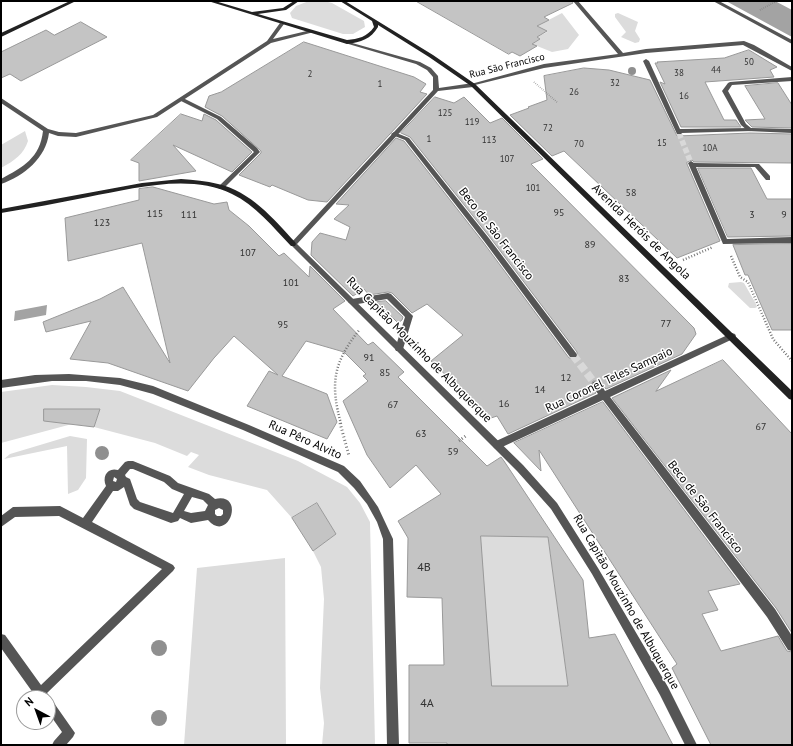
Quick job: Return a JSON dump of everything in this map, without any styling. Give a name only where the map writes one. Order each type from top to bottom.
[{"type":"main road","points":[[1,35],[74,1]]},
{"type":"main road","points":[[210,1],[282,24],[347,42],[362,40],[371,34],[376,27],[374,21]]},
{"type":"main road","points":[[251,14],[284,9],[297,1]]},
{"type":"main road","name":"Avenida Heróis de Angola","points":[[343,1],[431,56],[473,86],[791,394]]},
{"type":"main road","points":[[282,24],[281,15],[284,9]]},
{"type":"main road","name":"Rua Capitão Mouzinho de Albuquerque","points":[[1,211],[152,184],[190,182],[221,187],[233,191],[254,206],[293,244]]},
{"type":"street","points":[[575,1],[621,54]]},
{"type":"street","points":[[715,1],[792,42]]},
{"type":"street","points":[[1,100],[46,130],[58,134],[76,135],[155,116],[183,100],[269,42],[282,24]]},
{"type":"street","points":[[269,42],[311,32]]},
{"type":"street","points":[[293,244],[436,90],[437,81],[434,74],[424,66],[347,42]]},
{"type":"street","name":"Rua São Francisco","points":[[436,90],[473,86],[544,66],[621,54],[744,43],[792,69]]},
{"type":"street","points":[[646,61],[679,132],[750,130],[792,131]]},
{"type":"street","points":[[750,130],[744,125],[725,91],[726,87],[736,83],[792,79]]},
{"type":"street","points":[[183,100],[219,118],[235,134],[255,148],[256,152],[221,187]]},
{"type":"street","points":[[1,182],[21,170],[37,157],[42,151],[46,141],[46,130]]},
{"type":"street","name":"Beco de São Francisco","points":[[394,134],[407,139],[486,239],[573,355]]},
{"type":"street","points":[[768,178],[757,165],[691,164],[725,242],[792,240]]},
{"type":"street","name":"Rua Capitão Mouzinho de Albuquerque","points":[[293,244],[497,445],[549,501],[572,533],[630,631],[664,691],[690,745]]},
{"type":"street","points":[[352,302],[388,296],[409,316],[399,349]]},
{"type":"street","name":"Rua Coronel Teles Sampaio","points":[[497,445],[732,336]]},
{"type":"street","name":"Rua Pêro Alvito","points":[[1,384],[29,378],[60,377],[91,379],[137,385],[254,430],[342,469],[356,482],[373,504],[381,519],[388,539],[393,745]]},
{"type":"street","name":"Beco de São Francisco","points":[[596,385],[767,607],[792,646]]},
{"type":"street","points":[[85,524],[111,486],[118,485],[122,470],[128,465],[133,465],[167,479],[175,486],[206,498],[215,505]]},
{"type":"street","points":[[121,477],[126,482],[133,502],[137,506],[171,518],[175,518],[190,492]]},
{"type":"street","points":[[224,504],[227,508],[227,514],[223,519],[217,522],[212,520],[209,515],[210,509],[215,505],[224,504]]},
{"type":"street","points":[[1,522],[13,512],[60,512],[170,568],[47,690]]},
{"type":"street","points":[[178,513],[191,518],[209,515]]},
{"type":"street","points":[[1,639],[38,690]]},
{"type":"street","points":[[56,715],[69,733],[58,745]]},
{"type":"path","points":[[757,12],[776,1]]},
{"type":"path","points":[[530,79],[558,103]]},
{"type":"path","points":[[684,260],[725,242],[740,277],[748,282],[773,339],[792,361]]},
{"type":"path","points":[[356,482],[334,387],[336,374],[348,343],[361,327]]},
{"type":"shaded area","points":[[309,1],[324,1],[332,3],[364,21],[365,27],[353,34],[343,34],[292,18],[290,13],[296,6]]},
{"type":"shaded area","points":[[726,1],[775,1],[792,10],[792,37]]},
{"type":"shaded area","points":[[562,13],[579,35],[568,49],[552,52],[532,44],[540,39],[537,37],[547,32],[537,26]]},
{"type":"shaded area","points":[[618,13],[638,22],[635,31],[640,39],[639,42],[635,43],[621,37],[626,32],[615,17],[615,14]]},
{"type":"shaded area","points":[[25,131],[28,141],[24,150],[14,160],[1,168],[1,145]]},
{"type":"shaded area","points":[[729,283],[744,283],[757,307],[750,308],[728,287]]},
{"type":"shaded area","points":[[47,305],[46,315],[14,321],[15,311]]},
{"type":"shaded area","points":[[52,385],[120,391],[298,461],[347,487],[360,503],[370,522],[375,745],[322,745],[324,723],[320,688],[324,599],[321,567],[313,551],[336,534],[317,503],[292,518],[267,490],[209,475],[188,467],[199,455],[191,452],[187,456],[155,443],[94,427],[100,409],[72,424],[1,443],[1,392]]},
{"type":"shaded area","points":[[70,436],[87,439],[86,478],[78,490],[68,494],[67,446],[4,459],[10,454]]},
{"type":"shaded area","points":[[481,536],[548,537],[568,686],[492,686]]},
{"type":"shaded area","points":[[285,558],[286,745],[184,745],[197,568]]},
{"type":"building","points":[[416,1],[572,1],[573,3],[544,17],[549,20],[537,26],[547,31],[537,37],[540,39],[532,44],[537,46],[520,56],[512,52],[509,54]]},
{"type":"building","points":[[81,22],[107,37],[21,81],[10,74],[1,78],[1,52],[46,30],[54,35]]},
{"type":"building","points":[[304,42],[414,77],[426,84],[420,92],[427,94],[327,202],[308,200],[272,185],[270,187],[239,175],[261,153],[261,151],[222,116],[205,107],[209,96],[221,92]]},
{"type":"building","points":[[749,50],[777,67],[770,70],[774,77],[705,82],[724,120],[736,120],[741,127],[681,127],[660,82],[665,84],[655,63],[724,58]]},
{"type":"building","points":[[584,68],[609,70],[650,80],[677,136],[750,133],[792,134],[792,163],[694,162],[692,160],[687,162],[720,241],[677,258],[564,151],[552,156],[510,115],[547,100],[544,76]]},
{"type":"building","points":[[778,83],[792,105],[792,128],[752,127],[745,120],[765,119],[745,86]]},
{"type":"building","points":[[435,97],[454,103],[464,97],[490,123],[502,118],[543,159],[531,164],[694,328],[696,334],[682,354],[606,389],[600,381],[593,381],[591,386],[596,393],[508,434],[497,416],[491,418],[431,361],[463,335],[427,304],[412,313],[392,293],[388,292],[369,295],[364,289],[353,296],[311,255],[312,242],[320,233],[346,240],[350,227],[334,219],[349,205],[336,204],[396,138],[404,141],[483,242],[569,358],[577,358],[577,352],[489,236],[410,137],[401,133]]},
{"type":"building","points":[[181,114],[202,121],[204,114],[216,120],[252,152],[232,172],[173,145],[196,171],[139,181],[139,163],[131,160]]},
{"type":"building","points":[[698,168],[751,168],[767,199],[792,199],[792,236],[728,237]]},
{"type":"building","points":[[153,187],[214,204],[227,202],[229,210],[249,226],[279,256],[284,253],[309,277],[310,266],[345,301],[333,309],[368,345],[373,342],[404,372],[398,377],[487,466],[501,457],[583,580],[589,638],[615,634],[673,745],[447,745],[447,743],[409,743],[409,665],[444,665],[442,598],[407,597],[408,538],[398,521],[441,494],[416,465],[390,488],[367,455],[343,401],[368,381],[363,376],[366,374],[344,352],[306,341],[282,376],[327,394],[337,422],[327,439],[247,406],[269,371],[278,375],[234,336],[214,358],[188,391],[108,363],[70,359],[91,321],[46,332],[43,322],[100,299],[123,287],[170,363],[142,243],[68,261],[65,218],[139,200],[139,189]],"holes":[[[481,536],[548,537],[568,686],[492,686]]]},
{"type":"building","points":[[792,244],[792,330],[772,330],[748,275],[745,275],[733,245]]},
{"type":"building","points":[[386,301],[403,317],[398,323],[377,302]]},
{"type":"building","points":[[723,360],[792,434],[792,633],[776,608],[612,398],[671,370],[656,391]]},
{"type":"building","points":[[603,402],[740,584],[708,591],[718,610],[702,614],[721,651],[778,636],[787,651],[792,652],[792,745],[711,745],[672,668],[677,664],[539,450],[541,471],[514,443]]},
{"type":"building","points":[[44,409],[100,409],[94,427],[44,421]]},
{"type":"building","points":[[317,503],[336,534],[313,551],[292,518]]},
{"type":"tunnel","points":[[679,133],[691,163]]},
{"type":"tunnel","points":[[573,355],[596,385]]}]
